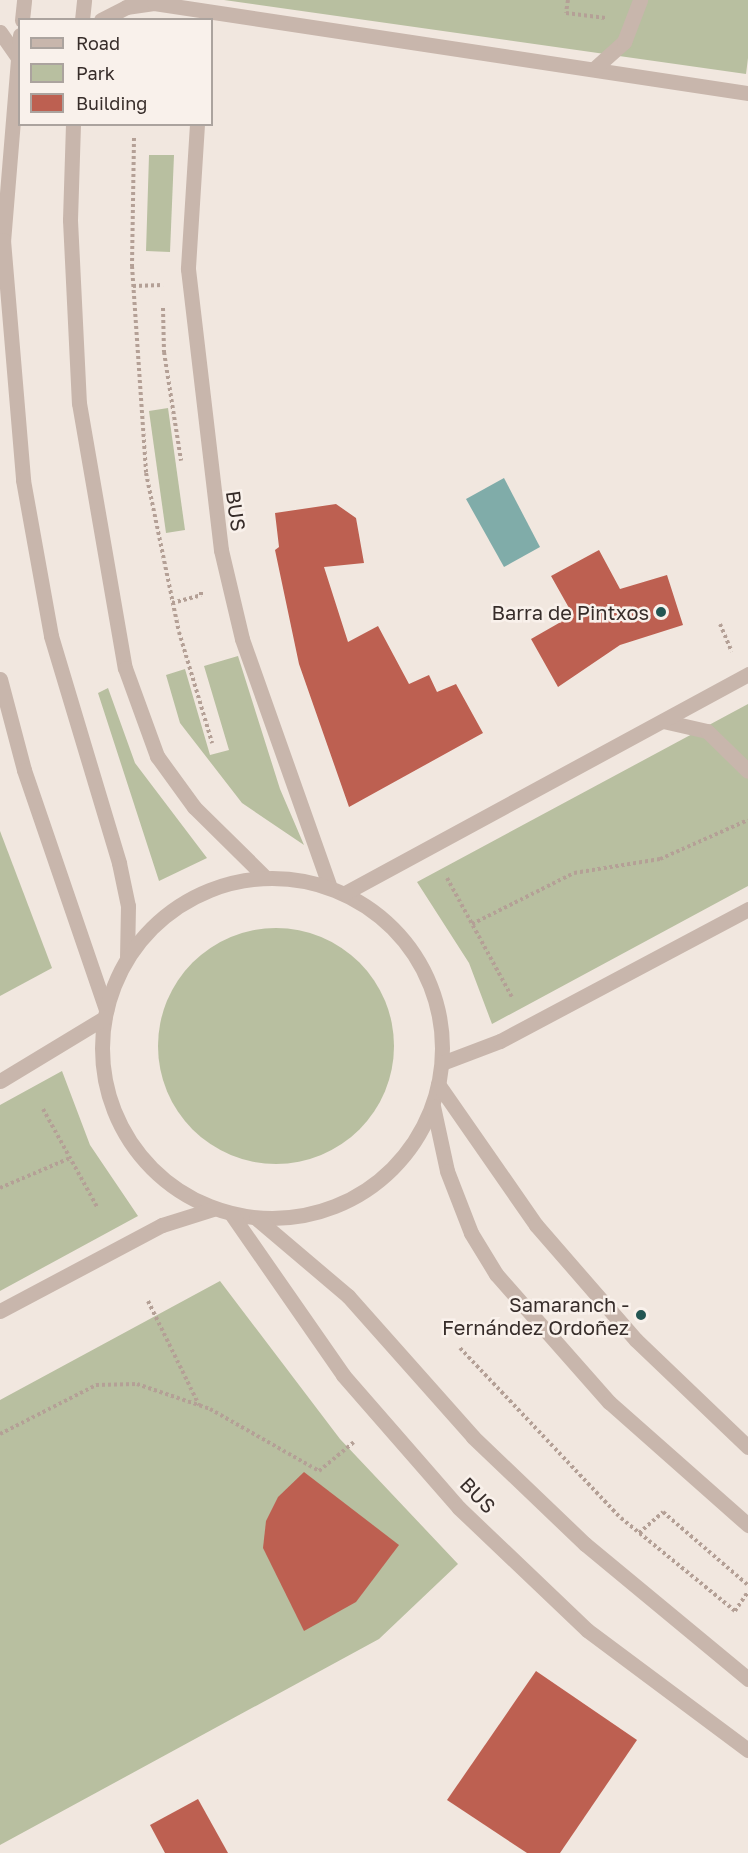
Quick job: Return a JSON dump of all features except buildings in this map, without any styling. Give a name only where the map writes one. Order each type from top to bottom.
[{"type":"street","points":[[22,18],[24,0]]},
{"type":"street","points":[[82,18],[84,0]]},
{"type":"street","points":[[596,67],[624,42],[640,0]]},
{"type":"street","points":[[105,18],[126,7],[154,3],[596,67],[748,93]]},
{"type":"street","points":[[0,32],[17,56]]},
{"type":"street","points":[[0,1081],[105,1014],[127,957],[128,906],[119,863],[51,636],[23,480],[3,240],[18,49]]},
{"type":"street","points":[[73,126],[70,220],[79,403],[125,668],[158,756],[194,807],[265,877]]},
{"type":"street","name":"BUS","points":[[196,126],[188,269],[221,550],[242,639],[330,887]]},
{"type":"street","points":[[345,893],[748,674]]},
{"type":"street","points":[[0,679],[24,770],[105,1014],[104,1085],[137,1153],[171,1186],[213,1209],[232,1215],[256,1218],[301,1216],[344,1203],[382,1179],[412,1146],[433,1107],[442,1063],[443,1027],[422,962],[384,920],[345,893],[330,887],[265,877],[228,883],[186,900],[127,957]]},
{"type":"street","points":[[663,720],[707,731],[748,771]]},
{"type":"street","points":[[442,1063],[500,1041],[748,909]]},
{"type":"street","points":[[438,1084],[536,1225],[636,1340],[748,1447]]},
{"type":"street","points":[[433,1107],[447,1171],[471,1233],[496,1274],[609,1402],[748,1525]]},
{"type":"street","points":[[0,1311],[162,1225],[213,1209]]},
{"type":"street","name":"BUS","points":[[232,1215],[344,1375],[459,1508],[587,1630],[748,1750]]},
{"type":"street","points":[[256,1218],[348,1296],[473,1437],[585,1544],[748,1678]]},
{"type":"path","points":[[134,138],[133,286],[146,473],[172,603],[212,743]]},
{"type":"path","points":[[133,286],[163,284],[164,352],[183,474]]},
{"type":"path","points":[[172,603],[201,595],[200,584]]},
{"type":"path","points":[[472,924],[574,873],[660,859],[748,820]]},
{"type":"path","points":[[447,878],[512,997]]},
{"type":"path","points":[[43,1109],[97,1207]]},
{"type":"path","points":[[0,1188],[70,1158]]},
{"type":"path","points":[[148,1300],[199,1406]]},
{"type":"path","points":[[460,1348],[525,1423],[639,1533],[735,1611],[748,1592]]},
{"type":"path","points":[[0,1434],[96,1385],[137,1384],[199,1406],[319,1471],[354,1442]]},
{"type":"path","points":[[639,1533],[663,1512],[748,1585]]},
{"type":"green space","points":[[224,0],[748,0],[746,74]]},
{"type":"green space","points":[[149,155],[174,155],[170,252],[146,251]]},
{"type":"green space","points":[[168,408],[185,530],[166,533],[149,411]]},
{"type":"green space","points":[[238,656],[280,789],[304,845],[242,803],[180,723],[166,675],[185,669],[210,755],[229,750],[204,666]]},
{"type":"green space","points":[[108,688],[135,763],[207,858],[159,881],[98,693]]},
{"type":"green space","points":[[748,704],[748,886],[492,1024],[469,963],[417,882]]},
{"type":"green space","points":[[0,831],[52,968],[0,996]]},
{"type":"green space","points":[[276,928],[321,937],[351,955],[367,971],[380,991],[389,1012],[394,1046],[385,1091],[367,1121],[351,1137],[331,1150],[310,1159],[276,1164],[231,1155],[201,1137],[185,1121],[172,1101],[163,1080],[158,1046],[167,1001],[185,971],[201,955],[221,942],[242,933]]},
{"type":"green space","points":[[62,1071],[90,1145],[138,1216],[0,1291],[0,1105]]},
{"type":"green space","points":[[220,1281],[340,1439],[458,1564],[379,1639],[0,1845],[0,1400]]},
{"type":"water","points":[[504,478],[540,547],[504,567],[466,499]]},
{"type":"place","name":"Barra de Pintxos","points":[[661,612]]},
{"type":"place","name":"Samaranch - Fernández Ordoñez","points":[[641,1315]]}]
